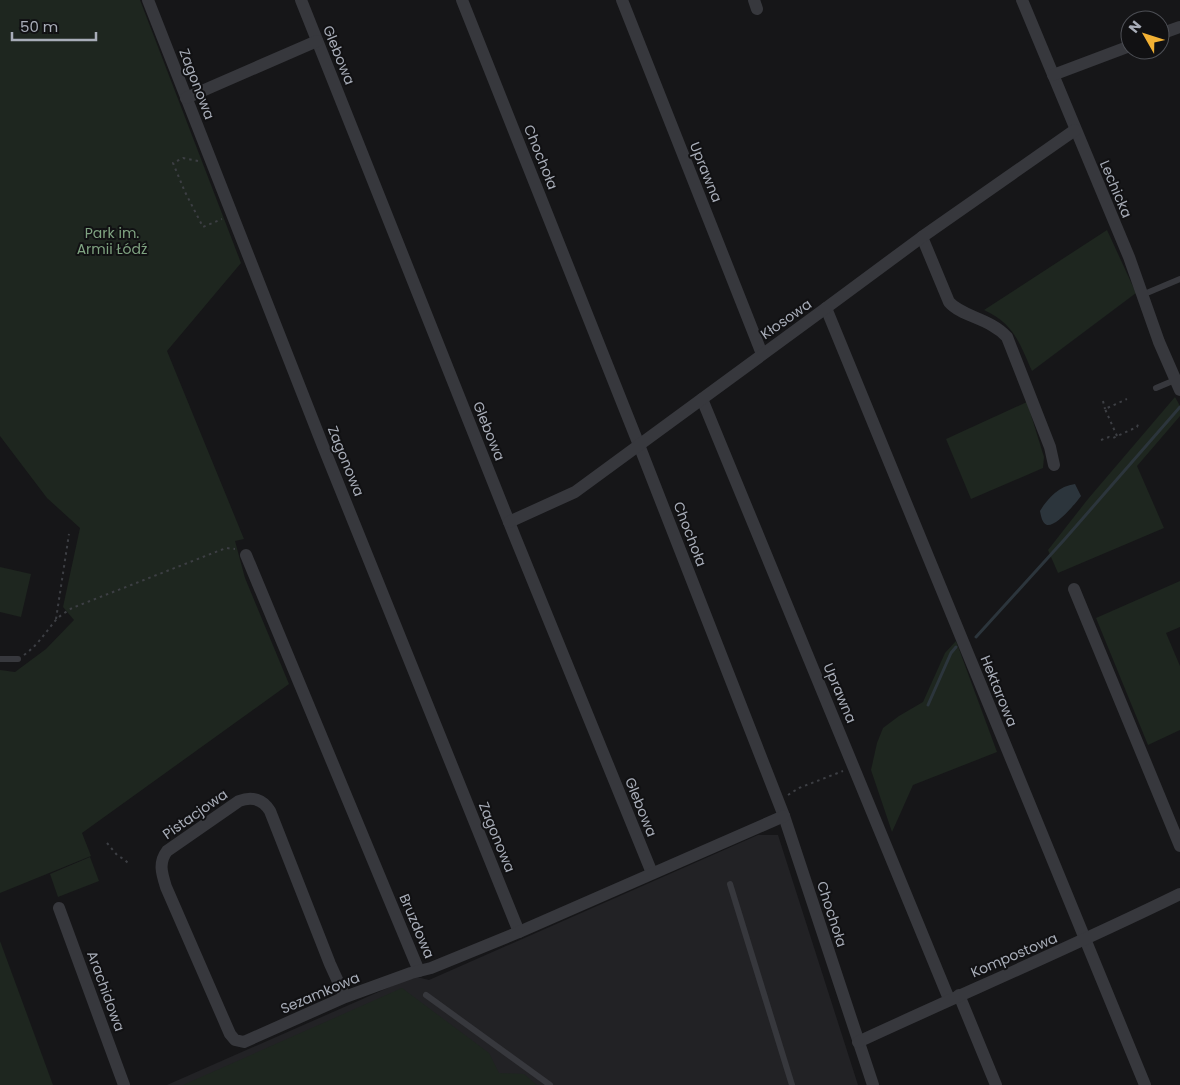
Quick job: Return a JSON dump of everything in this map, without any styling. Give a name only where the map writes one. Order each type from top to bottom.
[{"type":"street","name":"Zagonowa","points":[[148,0],[519,932]]},
{"type":"street","name":"Glebowa","points":[[301,0],[509,522],[652,873]]},
{"type":"street","name":"Chochoła","points":[[462,0],[784,816],[873,1085]]},
{"type":"street","name":"Uprawna","points":[[622,0],[762,354]]},
{"type":"street","name":"Lechicka","points":[[1022,0],[1129,257],[1159,342],[1178,385]]},
{"type":"street","points":[[186,98],[317,41]]},
{"type":"street","points":[[1053,75],[1120,50]]},
{"type":"street","name":"Kłosowa","points":[[509,522],[574,492],[922,236],[1075,130]]},
{"type":"street","points":[[922,236],[949,302],[956,308],[994,325],[1007,337],[1050,447],[1054,465]]},
{"type":"street","name":"Hektarowa","points":[[826,308],[1145,1085]]},
{"type":"street","name":"Uprawna","points":[[702,399],[854,765],[954,997],[996,1085]]},
{"type":"street","name":"Bruzdowa","points":[[246,555],[419,971],[519,932],[784,816]]},
{"type":"street","points":[[1074,588],[1180,846]]},
{"type":"street","name":"Pistacjowa","points":[[235,1040],[230,1034],[166,886],[161,866],[164,856],[172,847],[239,801],[255,799],[264,804],[270,811],[330,964],[345,997]]},
{"type":"street","name":"Kompostowa","points":[[858,1042],[954,997],[1085,940],[1180,894]]},
{"type":"street","name":"Arachidowa","points":[[59,908],[124,1085]]},
{"type":"street","name":"Sezamkowa","points":[[235,1040],[244,1042],[345,997],[419,971]]},
{"type":"lane","points":[[1142,295],[1180,279]]},
{"type":"lane","points":[[1156,388],[1178,385]]},
{"type":"lane","points":[[0,659],[18,659]]},
{"type":"lane","points":[[730,884],[792,1085]]},
{"type":"lane","points":[[426,995],[550,1085]]},
{"type":"path","points":[[210,159],[197,161],[183,158],[173,163],[185,192],[204,227],[232,214]]},
{"type":"path","points":[[1106,409],[1128,399]]},
{"type":"path","points":[[1103,401],[1117,436]]},
{"type":"path","points":[[1102,440],[1137,427],[1139,422]]},
{"type":"path","points":[[56,619],[68,534]]},
{"type":"path","points":[[18,659],[31,650],[56,619],[72,608],[226,548],[234,548],[246,555]]},
{"type":"path","points":[[778,801],[799,788],[825,779],[854,765]]},
{"type":"path","points":[[107,843],[117,855],[128,863]]},
{"type":"shaded area","points":[[1075,484],[1081,496],[1060,519],[1051,525],[1045,524],[1040,511],[1043,506],[1059,490]]},
{"type":"shaded area","points":[[758,835],[778,835],[858,1085],[167,1085],[408,979],[417,977],[429,980]]},
{"type":"green space","name":"Park im. Armii Łódź","points":[[0,0],[140,0],[241,263],[167,351],[244,539],[235,541],[245,578],[289,684],[82,833],[91,856],[0,893],[0,670],[15,672],[46,649],[74,620],[63,607],[80,528],[47,498],[0,436]]},
{"type":"green space","points":[[1107,230],[1136,293],[1032,371],[1019,343],[1009,328],[994,315],[984,310]]},
{"type":"green space","points":[[1175,397],[1180,406],[1180,416],[1137,466],[1164,528],[1058,573],[1048,550],[1088,499]]},
{"type":"green space","points":[[1027,402],[1044,457],[1043,468],[971,499],[946,439]]},
{"type":"green space","points":[[0,567],[31,574],[21,617],[0,612]]},
{"type":"green space","points":[[1180,581],[1180,627],[1166,633],[1180,666],[1180,730],[1148,745],[1096,618]]},
{"type":"green space","points":[[956,641],[997,752],[913,785],[892,832],[871,770],[877,743],[883,728],[923,702],[945,653]]},
{"type":"green space","points":[[90,857],[99,881],[58,897],[50,874]]},
{"type":"green space","points":[[0,941],[53,1085],[0,1085]]},
{"type":"green space","points":[[402,988],[489,1053],[499,1073],[524,1074],[537,1085],[183,1085]]},
{"type":"waterway","points":[[976,637],[1180,407]]},
{"type":"waterway","points":[[928,705],[951,653],[956,647]]}]
